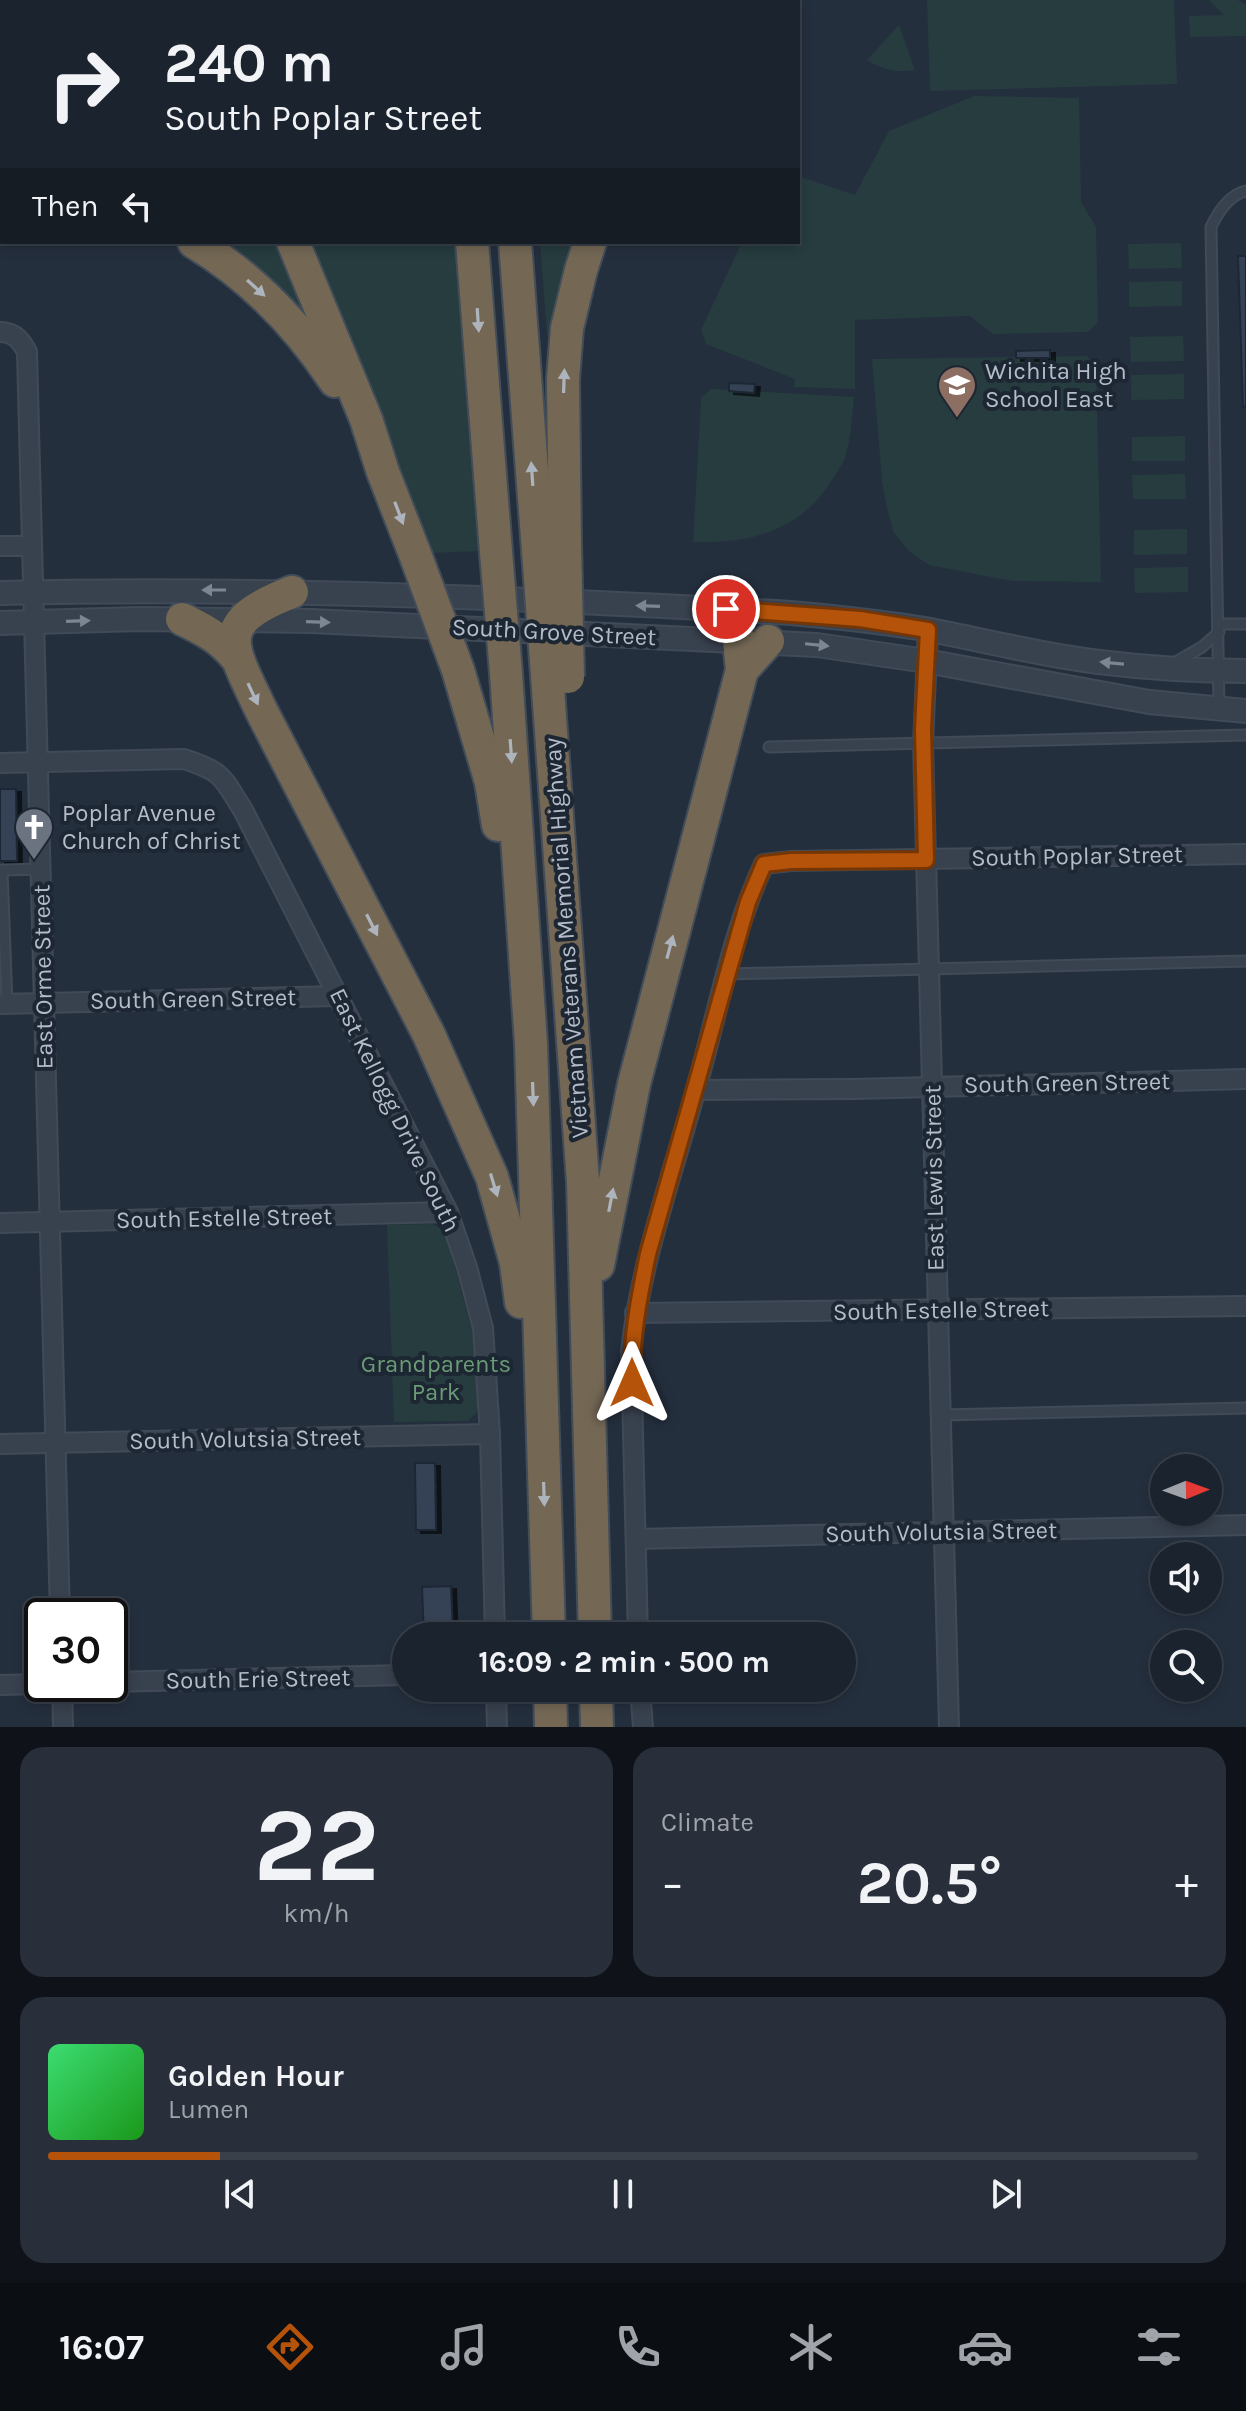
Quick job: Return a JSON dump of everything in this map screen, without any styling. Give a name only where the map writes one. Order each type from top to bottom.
[{"type":"highway","points":[[197,244],[245,279],[282,312],[311,345],[337,384],[383,472]]},
{"type":"highway","points":[[294,244],[366,419],[458,670],[491,782],[531,1044]]},
{"type":"highway","name":"Vietnam Veterans Memorial Highway","points":[[472,244],[531,1044],[549,1622]]},
{"type":"highway","points":[[515,244],[552,547]]},
{"type":"highway","points":[[552,547],[567,328],[589,244]]},
{"type":"highway","name":"Vietnam Veterans Memorial Highway","points":[[552,547],[561,850],[583,1182],[595,1622]]},
{"type":"highway","points":[[235,656],[235,636],[240,620],[262,604],[292,592]]},
{"type":"highway","points":[[588,1388],[598,1260],[634,1084],[750,650],[726,609]]},
{"type":"highway","points":[[182,619],[208,631],[235,656],[429,1035],[492,1177],[516,1263],[543,1448]]},
{"type":"highway","points":[[550,1702],[551,1727]]},
{"type":"street","name":"East Orme Street","points":[[0,332],[21,339],[27,352],[60,1598]]},
{"type":"street","points":[[0,546],[32,546]]},
{"type":"street","name":"South Grove Street","points":[[0,593],[221,590],[726,609],[860,619],[1098,662],[1246,671]]},
{"type":"street","name":"South Grove Street","points":[[0,623],[182,619],[312,621],[750,650],[831,646],[1097,694],[1246,711]]},
{"type":"street","name":"East Lewis Street","points":[[928,630],[923,744],[949,1727]]},
{"type":"street","name":"East Kellogg Drive South","points":[[38,762],[184,759],[211,768],[221,776],[243,810],[448,1212],[467,1267],[483,1328],[490,1434],[495,1622]]},
{"type":"street","points":[[0,763],[38,762]]},
{"type":"street","name":"South Poplar Street","points":[[728,974],[748,902],[764,864],[791,861],[1246,854]]},
{"type":"street","points":[[638,1622],[631,1351],[635,1313],[667,1185],[728,974]]},
{"type":"street","name":"South Green Street","points":[[3,1004],[338,996]]},
{"type":"street","name":"South Green Street","points":[[696,1090],[1246,1079]]},
{"type":"street","name":"South Estelle Street","points":[[0,1223],[448,1212]]},
{"type":"street","name":"South Estelle Street","points":[[635,1313],[1246,1306]]},
{"type":"street","name":"South Volutsia Street","points":[[0,1444],[490,1434]]},
{"type":"street","name":"South Volutsia Street","points":[[636,1539],[1246,1525]]},
{"type":"street","name":"South Erie Street","points":[[128,1682],[392,1675]]},
{"type":"street","points":[[0,1685],[24,1684]]},
{"type":"street","points":[[62,1702],[63,1727]]},
{"type":"street","points":[[496,1702],[497,1727]]},
{"type":"street","points":[[641,1702],[643,1727]]},
{"type":"lane","points":[[1219,709],[1211,227],[1218,210],[1240,192],[1246,191]]},
{"type":"lane","points":[[1163,668],[1185,659],[1218,628],[1246,624]]},
{"type":"lane","points":[[769,747],[1246,735]]},
{"type":"lane","points":[[3,1004],[1,870],[41,869]]},
{"type":"lane","points":[[728,974],[1246,961]]},
{"type":"lane","points":[[941,1415],[1246,1408]]},
{"type":"green space","points":[[927,0],[1174,0],[1177,84],[930,91]]},
{"type":"green space","points":[[1209,0],[1238,0],[1246,5],[1246,36],[1190,37],[1189,16],[1224,15]]},
{"type":"green space","points":[[899,25],[915,70],[890,70],[867,60]]},
{"type":"green space","points":[[974,96],[1079,98],[1081,202],[1096,227],[1098,322],[1088,332],[993,334],[970,316],[855,320],[855,389],[794,387],[795,379],[706,344],[701,330],[741,244],[800,244],[800,177],[855,195],[889,131]]},
{"type":"green space","points":[[1181,243],[1182,268],[1129,269],[1128,244]]},
{"type":"green space","points":[[218,244],[284,244],[310,326]]},
{"type":"green space","points":[[311,244],[456,244],[478,551],[431,553]]},
{"type":"green space","points":[[540,244],[576,244],[553,337],[547,335]]},
{"type":"green space","points":[[1182,281],[1182,306],[1129,307],[1129,282]]},
{"type":"green space","points":[[1183,336],[1184,361],[1131,362],[1130,337]]},
{"type":"green space","points":[[1087,356],[1096,366],[1101,582],[1012,581],[929,565],[909,551],[894,533],[887,509],[872,359]]},
{"type":"green space","points":[[1184,374],[1184,399],[1131,400],[1131,375]]},
{"type":"green space","points":[[711,389],[854,397],[849,443],[841,466],[812,505],[783,526],[749,538],[693,542],[701,398]]},
{"type":"green space","points":[[1185,436],[1185,461],[1132,461],[1132,437]]},
{"type":"green space","points":[[1185,474],[1186,499],[1133,499],[1132,475]]},
{"type":"green space","points":[[1187,529],[1187,554],[1134,555],[1134,530]]},
{"type":"green space","points":[[1188,567],[1188,592],[1135,593],[1134,568]]},
{"type":"green space","name":"Grandparents Park","points":[[433,1224],[445,1232],[449,1244],[472,1331],[481,1402],[468,1421],[394,1422],[387,1225]]},
{"type":"building","points":[[1238,256],[1246,256],[1246,407],[1243,407]]},
{"type":"building","points":[[1050,350],[1050,358],[1016,358],[1016,351]]},
{"type":"building","points":[[729,383],[755,384],[754,393],[729,391]]},
{"type":"building","points":[[0,789],[16,789],[17,861],[0,861]]},
{"type":"building","points":[[415,1463],[435,1463],[436,1530],[416,1530]]},
{"type":"building","points":[[451,1586],[452,1622],[423,1622],[422,1587]]},
{"type":"place","name":"Wichita High School East","points":[[957,419]]},
{"type":"place","name":"Poplar Avenue Church of Christ","points":[[34,861]]},
{"type":"route","points":[[632,1383],[635,1313],[648,1254],[748,902],[764,864],[926,860],[923,729],[928,630],[860,619],[726,609]]}]
